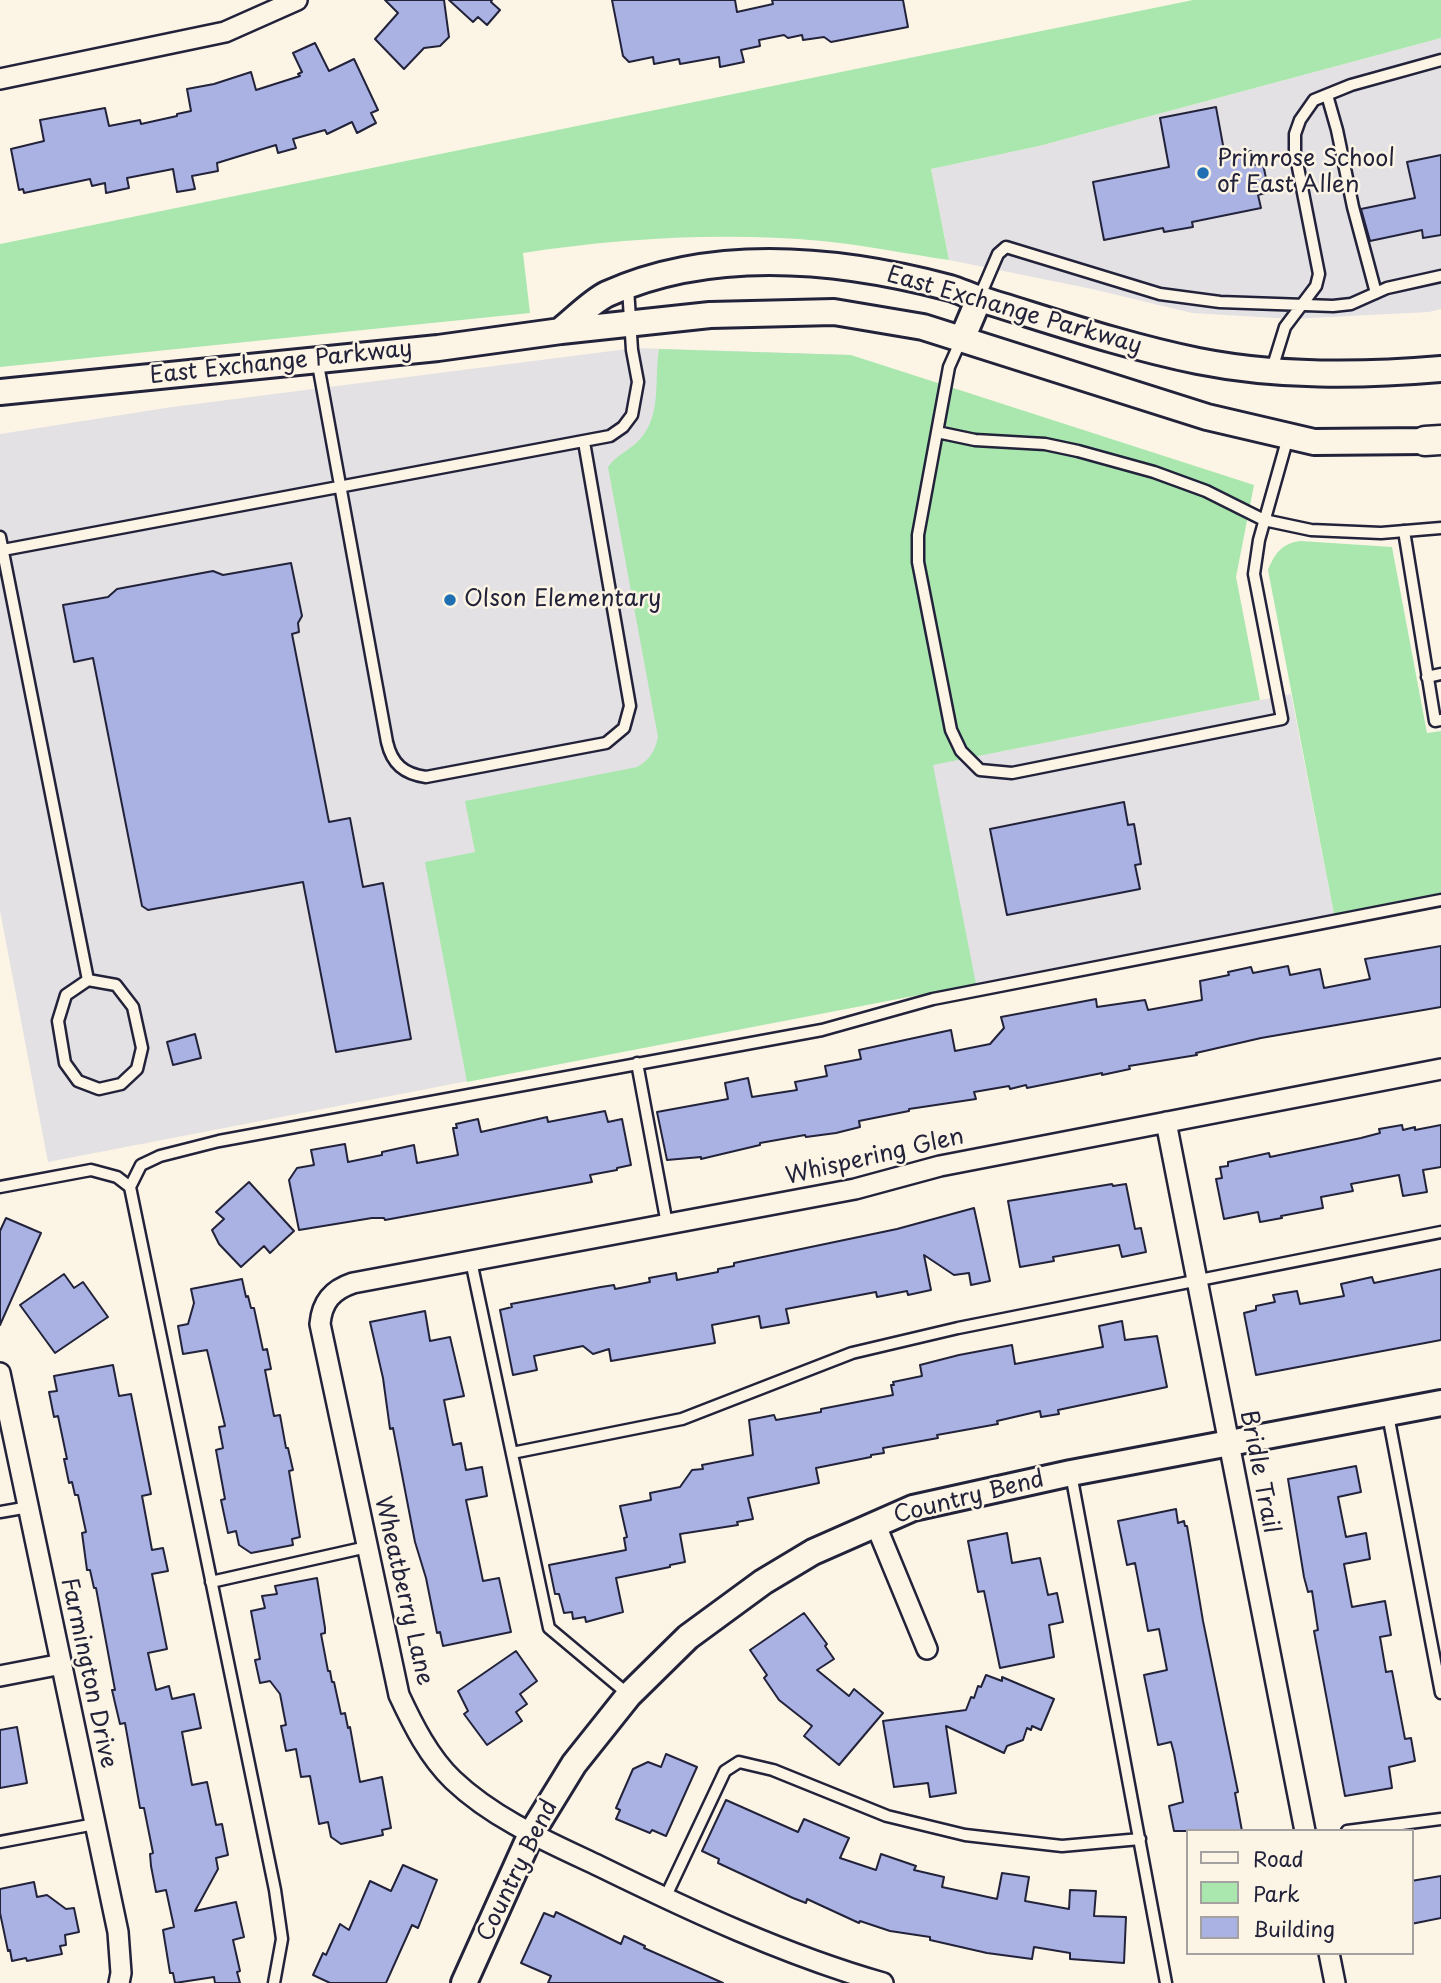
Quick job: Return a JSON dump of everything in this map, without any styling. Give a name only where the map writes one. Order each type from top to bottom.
[{"type":"street","points":[[0,79],[225,32],[297,0]]},
{"type":"street","name":"East Exchange Parkway","points":[[561,331],[605,295],[650,279],[699,267],[751,262],[802,263],[903,277],[952,289],[1104,337],[1188,358],[1272,370],[1349,374],[1441,369]]},
{"type":"street","points":[[962,339],[979,299]]},
{"type":"street","name":"East Exchange Parkway","points":[[0,392],[438,348],[710,315],[834,312],[923,327],[1207,417],[1314,442],[1436,440]]},
{"type":"street","name":"Whispering Glen","points":[[325,1302],[333,1293],[353,1283],[855,1189],[940,1166],[1441,1069]]},
{"type":"street","name":"Bridle Trail","points":[[1166,1122],[1305,1829]]},
{"type":"street","name":"Wheatberry Lane","points":[[325,1302],[320,1324],[400,1695],[416,1732],[451,1779],[482,1805],[531,1833],[665,1898],[831,1968],[883,1983]]},
{"type":"street","name":"Farmington Drive","points":[[0,1373],[118,1932],[121,1973],[119,1983]]},
{"type":"street","name":"Country Bend","points":[[464,1983],[531,1833],[574,1764],[629,1695],[688,1637],[762,1582],[813,1552],[913,1508],[1071,1473],[1441,1403]]},
{"type":"street","points":[[875,1523],[927,1649]]},
{"type":"street","points":[[0,1676],[62,1664]]},
{"type":"street","points":[[1329,1955],[1335,1983]]},
{"type":"lane","points":[[1272,370],[1285,327],[1298,306],[1316,286],[1319,274],[1297,169],[1295,134],[1300,120],[1314,100],[1351,85],[1441,60]]},
{"type":"lane","points":[[1327,95],[1338,130],[1353,207],[1376,293]]},
{"type":"lane","points":[[979,299],[999,254],[1006,247],[1160,294],[1220,302],[1298,306],[1351,304],[1410,282],[1441,276]]},
{"type":"lane","points":[[3,550],[610,436],[632,415],[638,382],[632,350],[628,287]]},
{"type":"lane","points":[[962,339],[949,368],[918,535],[918,562],[951,730],[961,751],[980,770],[1012,773],[1282,719],[1254,574],[1265,520],[1288,436]]},
{"type":"lane","points":[[317,359],[390,753],[395,763],[414,775],[426,777],[606,743],[624,729],[630,706],[584,442]]},
{"type":"lane","points":[[937,432],[975,440],[1045,444],[1141,468],[1206,491],[1265,520],[1311,530],[1381,533],[1441,528]]},
{"type":"lane","points":[[1404,531],[1434,721],[1441,720]]},
{"type":"lane","points":[[0,537],[88,980]]},
{"type":"lane","points":[[1427,677],[1441,674]]},
{"type":"lane","points":[[274,1983],[282,1939],[275,1890],[130,1187],[141,1165],[160,1156],[219,1141],[822,1030],[933,999],[1441,900]]},
{"type":"lane","points":[[88,980],[116,985],[133,1007],[142,1048],[137,1069],[121,1084],[99,1089],[78,1080],[65,1063],[58,1021],[66,995],[88,980]]},
{"type":"lane","points":[[637,1063],[667,1224]]},
{"type":"lane","points":[[0,1187],[91,1170],[117,1177],[130,1187]]},
{"type":"lane","points":[[512,1453],[682,1419],[852,1353],[958,1328],[1441,1233]]},
{"type":"lane","points":[[471,1261],[549,1629],[629,1695]]},
{"type":"lane","points":[[1388,1413],[1441,1693]]},
{"type":"lane","points":[[1071,1473],[1166,1983]]},
{"type":"lane","points":[[0,1512],[29,1507]]},
{"type":"lane","points":[[211,1582],[367,1548]]},
{"type":"lane","points":[[665,1898],[725,1771],[739,1762],[773,1770],[887,1816],[965,1835],[1062,1846],[1140,1839]]},
{"type":"lane","points":[[1363,1829],[1441,1819]]},
{"type":"lane","points":[[0,1842],[95,1824]]},
{"type":"shaded area","points":[[1441,38],[1441,309],[1429,312],[1292,319],[1192,313],[1092,289],[949,260],[931,169],[1039,146]]},
{"type":"shaded area","name":"Olson Elementary","points":[[635,348],[851,355],[932,765],[1291,694],[1334,914],[48,1162],[0,911],[0,434],[172,407]]},
{"type":"green space","points":[[1193,0],[1441,0],[1441,38],[1039,146],[931,169],[949,260],[854,245],[785,238],[672,238],[597,244],[523,253],[530,313],[0,367],[0,244]]},
{"type":"green space","points":[[659,349],[851,355],[1254,485],[1236,577],[1260,700],[933,765],[976,984],[467,1082],[425,862],[475,852],[465,801],[637,767],[649,758],[657,742],[608,467],[637,442],[648,428],[655,407]]},
{"type":"green space","points":[[1301,541],[1392,547],[1427,733],[1441,731],[1441,893],[1334,914],[1268,570],[1280,550]]},
{"type":"building","points":[[385,0],[444,0],[449,37],[440,46],[424,48],[404,69],[375,39],[398,13]]},
{"type":"building","points":[[449,0],[492,0],[500,10],[487,25],[478,17],[473,22]]},
{"type":"building","points":[[612,0],[735,0],[737,12],[773,4],[772,0],[903,0],[908,27],[831,42],[824,37],[803,40],[802,35],[759,40],[760,46],[741,50],[744,62],[720,67],[719,57],[680,64],[679,59],[654,64],[653,57],[629,62],[623,56]]},
{"type":"building","points":[[315,43],[329,71],[354,59],[378,110],[371,113],[376,123],[357,133],[352,122],[327,134],[325,130],[293,139],[296,148],[278,153],[276,145],[217,163],[218,171],[192,176],[195,189],[177,192],[173,169],[127,178],[129,188],[106,193],[105,183],[92,186],[90,179],[24,193],[23,189],[19,190],[11,149],[44,141],[40,120],[105,108],[109,126],[140,120],[141,124],[177,116],[191,111],[187,89],[251,72],[256,90],[300,76],[298,74],[302,72],[293,53]]},
{"type":"building","name":"Primrose School of East Allen","points":[[1216,107],[1225,156],[1251,151],[1254,165],[1263,164],[1269,192],[1258,195],[1261,208],[1192,222],[1193,227],[1164,232],[1163,228],[1104,240],[1093,182],[1169,167],[1160,118]]},
{"type":"building","points":[[1441,155],[1441,235],[1423,238],[1422,230],[1370,241],[1361,209],[1415,198],[1407,162]]},
{"type":"building","points":[[291,563],[302,616],[298,623],[299,632],[292,634],[329,822],[350,818],[363,887],[383,883],[411,1039],[336,1052],[303,882],[148,910],[142,906],[93,658],[74,662],[63,605],[108,597],[117,589],[213,571],[223,575]]},
{"type":"building","points":[[1124,802],[1128,825],[1134,824],[1141,864],[1135,865],[1140,889],[1007,915],[990,829]]},
{"type":"building","points":[[1441,946],[1441,1007],[1261,1038],[1196,1053],[1197,1055],[1129,1066],[1130,1069],[1102,1075],[1027,1088],[1026,1085],[1010,1089],[1009,1086],[974,1092],[976,1099],[909,1109],[859,1121],[860,1127],[836,1133],[760,1143],[701,1159],[667,1160],[657,1112],[728,1099],[725,1083],[748,1078],[752,1097],[797,1090],[795,1082],[827,1076],[825,1066],[861,1059],[859,1050],[951,1030],[955,1051],[990,1044],[1004,1028],[1001,1017],[1096,999],[1097,1007],[1145,1000],[1148,1010],[1202,1000],[1200,981],[1251,967],[1253,973],[1288,966],[1290,975],[1320,969],[1324,988],[1370,979],[1365,959]]},
{"type":"building","points":[[195,1034],[201,1058],[173,1065],[167,1042]]},
{"type":"building","points":[[605,1111],[608,1122],[622,1119],[631,1165],[590,1175],[592,1182],[385,1220],[372,1218],[299,1230],[289,1180],[297,1168],[314,1165],[311,1150],[345,1144],[348,1162],[414,1145],[417,1163],[458,1155],[453,1128],[457,1128],[456,1124],[478,1119],[481,1132],[547,1117],[548,1122]]},
{"type":"building","points":[[1402,1125],[1403,1130],[1415,1127],[1415,1130],[1441,1125],[1441,1167],[1423,1170],[1427,1192],[1403,1196],[1399,1175],[1351,1184],[1353,1191],[1321,1197],[1323,1208],[1260,1222],[1258,1212],[1224,1219],[1216,1179],[1222,1178],[1220,1167],[1228,1166],[1228,1162],[1269,1153],[1270,1157],[1361,1138],[1380,1133],[1379,1129]]},
{"type":"building","points":[[249,1182],[294,1231],[270,1253],[264,1246],[241,1267],[219,1244],[212,1230],[224,1219],[216,1212]]},
{"type":"building","points":[[1126,1184],[1135,1229],[1141,1228],[1146,1252],[1122,1257],[1119,1245],[1053,1257],[1054,1261],[1020,1267],[1008,1201]]},
{"type":"building","points":[[974,1208],[990,1281],[971,1285],[969,1273],[954,1275],[924,1255],[931,1290],[877,1297],[876,1292],[786,1309],[789,1323],[761,1328],[759,1316],[712,1325],[715,1343],[611,1361],[609,1349],[593,1354],[583,1346],[534,1356],[537,1370],[513,1375],[500,1310],[512,1307],[511,1304],[614,1285],[615,1289],[650,1282],[649,1278],[676,1273],[677,1280],[718,1272],[718,1269],[734,1266],[734,1263],[897,1229]]},
{"type":"building","points":[[6,1218],[41,1233],[0,1325],[0,1231]]},
{"type":"building","points":[[1441,1269],[1441,1340],[1256,1375],[1244,1313],[1256,1310],[1256,1306],[1275,1302],[1273,1295],[1297,1291],[1300,1304],[1344,1296],[1341,1284],[1372,1277],[1374,1283]]},
{"type":"building","points":[[64,1274],[74,1288],[83,1282],[108,1317],[55,1353],[20,1305]]},
{"type":"building","points":[[242,1279],[246,1297],[248,1296],[251,1308],[254,1308],[263,1350],[267,1349],[271,1369],[265,1370],[274,1416],[280,1415],[293,1470],[289,1471],[300,1537],[292,1539],[293,1545],[251,1553],[239,1545],[236,1531],[228,1533],[221,1500],[225,1499],[216,1450],[223,1448],[219,1427],[225,1426],[207,1350],[183,1354],[178,1326],[188,1324],[194,1303],[191,1289]]},
{"type":"building","points":[[425,1311],[430,1341],[450,1337],[464,1396],[444,1400],[453,1445],[461,1443],[466,1470],[482,1467],[487,1496],[466,1500],[483,1581],[499,1578],[511,1632],[443,1646],[440,1632],[437,1633],[426,1578],[415,1542],[370,1322]]},
{"type":"building","points":[[1122,1321],[1125,1340],[1157,1336],[1167,1387],[1058,1410],[1059,1414],[1041,1417],[1040,1411],[997,1421],[998,1424],[883,1448],[884,1453],[871,1457],[816,1468],[819,1483],[748,1498],[753,1519],[737,1522],[738,1525],[680,1534],[685,1562],[616,1578],[623,1612],[586,1622],[585,1617],[573,1619],[572,1612],[564,1613],[559,1594],[555,1594],[549,1565],[626,1550],[624,1538],[627,1537],[620,1506],[651,1500],[650,1493],[680,1487],[692,1470],[703,1469],[702,1465],[753,1455],[749,1420],[774,1415],[776,1420],[893,1395],[893,1382],[922,1376],[920,1365],[959,1355],[1012,1345],[1015,1364],[1103,1347],[1099,1326]]},
{"type":"building","points":[[113,1365],[119,1396],[131,1394],[151,1494],[142,1496],[152,1550],[163,1548],[168,1571],[152,1574],[167,1649],[148,1653],[156,1690],[169,1686],[172,1699],[194,1694],[201,1728],[182,1732],[192,1785],[207,1782],[216,1825],[222,1824],[228,1855],[216,1858],[218,1869],[195,1911],[236,1902],[244,1937],[233,1940],[240,1983],[215,1983],[214,1977],[175,1983],[173,1973],[170,1973],[163,1930],[174,1927],[166,1890],[156,1892],[150,1854],[153,1853],[144,1808],[140,1808],[125,1723],[120,1724],[112,1690],[115,1690],[96,1588],[90,1570],[87,1570],[82,1533],[86,1532],[78,1495],[75,1495],[72,1482],[69,1483],[58,1416],[54,1417],[49,1392],[57,1391],[54,1376]]},
{"type":"building","points":[[1356,1466],[1361,1492],[1338,1497],[1346,1537],[1366,1533],[1370,1559],[1344,1564],[1352,1607],[1385,1601],[1391,1635],[1380,1637],[1386,1672],[1392,1671],[1405,1739],[1411,1738],[1415,1761],[1389,1767],[1392,1788],[1345,1796],[1314,1631],[1318,1630],[1312,1591],[1308,1592],[1304,1577],[1288,1479]]},
{"type":"building","points":[[1176,1509],[1178,1523],[1184,1521],[1187,1526],[1203,1621],[1238,1792],[1235,1793],[1242,1829],[1174,1831],[1169,1806],[1183,1802],[1174,1753],[1171,1742],[1158,1745],[1144,1675],[1167,1670],[1159,1629],[1148,1631],[1135,1563],[1127,1565],[1118,1521]]},
{"type":"building","points":[[1007,1533],[1012,1563],[1040,1558],[1048,1595],[1057,1593],[1063,1622],[1049,1625],[1054,1657],[1000,1668],[984,1591],[978,1592],[968,1541]]},
{"type":"building","points":[[317,1578],[325,1628],[325,1633],[321,1634],[328,1671],[334,1682],[341,1714],[345,1713],[348,1728],[350,1727],[360,1782],[382,1777],[391,1828],[382,1830],[383,1835],[341,1844],[331,1837],[328,1822],[319,1824],[310,1776],[301,1777],[296,1749],[286,1751],[281,1726],[286,1725],[280,1694],[270,1681],[260,1683],[255,1660],[260,1659],[251,1611],[265,1608],[262,1596],[277,1594],[275,1586]]},
{"type":"building","points":[[804,1613],[827,1644],[825,1646],[834,1659],[817,1670],[849,1696],[854,1689],[883,1713],[839,1765],[804,1736],[812,1726],[779,1700],[764,1678],[767,1675],[750,1650]]},
{"type":"building","points":[[516,1651],[537,1681],[520,1694],[527,1704],[516,1712],[522,1721],[487,1745],[464,1714],[468,1711],[458,1691]]},
{"type":"building","points":[[986,1675],[1002,1681],[1002,1677],[1054,1699],[1041,1730],[1032,1726],[1031,1730],[1027,1728],[1023,1740],[1007,1746],[1004,1753],[946,1726],[956,1793],[930,1797],[928,1783],[894,1787],[883,1721],[966,1710],[971,1697],[974,1698]]},
{"type":"building","points":[[17,1727],[27,1783],[0,1788],[0,1730]]},
{"type":"building","points":[[666,1754],[697,1767],[666,1836],[652,1830],[650,1833],[616,1819],[620,1810],[616,1808],[633,1769],[648,1762],[661,1767]]},
{"type":"building","points":[[726,1800],[798,1832],[804,1819],[849,1838],[840,1858],[876,1870],[881,1854],[916,1866],[914,1870],[944,1877],[942,1887],[997,1899],[1002,1873],[1029,1877],[1025,1901],[1069,1909],[1070,1890],[1096,1891],[1094,1916],[1126,1917],[1124,1963],[1070,1959],[1070,1953],[1034,1947],[1032,1959],[987,1953],[930,1940],[930,1937],[890,1931],[860,1921],[859,1923],[807,1899],[806,1903],[793,1898],[718,1863],[719,1859],[702,1851]]},
{"type":"building","points":[[403,1865],[437,1880],[418,1928],[412,1925],[386,1983],[330,1983],[313,1975],[323,1953],[326,1955],[340,1924],[349,1930],[370,1881],[391,1891]]},
{"type":"building","points":[[1441,1876],[1441,1918],[1413,1924],[1413,1881]]},
{"type":"building","points":[[34,1882],[37,1897],[47,1895],[66,1909],[74,1908],[79,1932],[65,1935],[66,1945],[60,1946],[62,1954],[12,1961],[0,1913],[0,1889]]},
{"type":"building","points":[[556,1912],[621,1944],[624,1936],[645,1946],[644,1948],[723,1983],[548,1983],[551,1976],[521,1963],[544,1913],[554,1917]]},
{"type":"place","name":"Primrose School of East Allen","points":[[1203,173]]},
{"type":"place","name":"Olson Elementary","points":[[450,600]]}]
